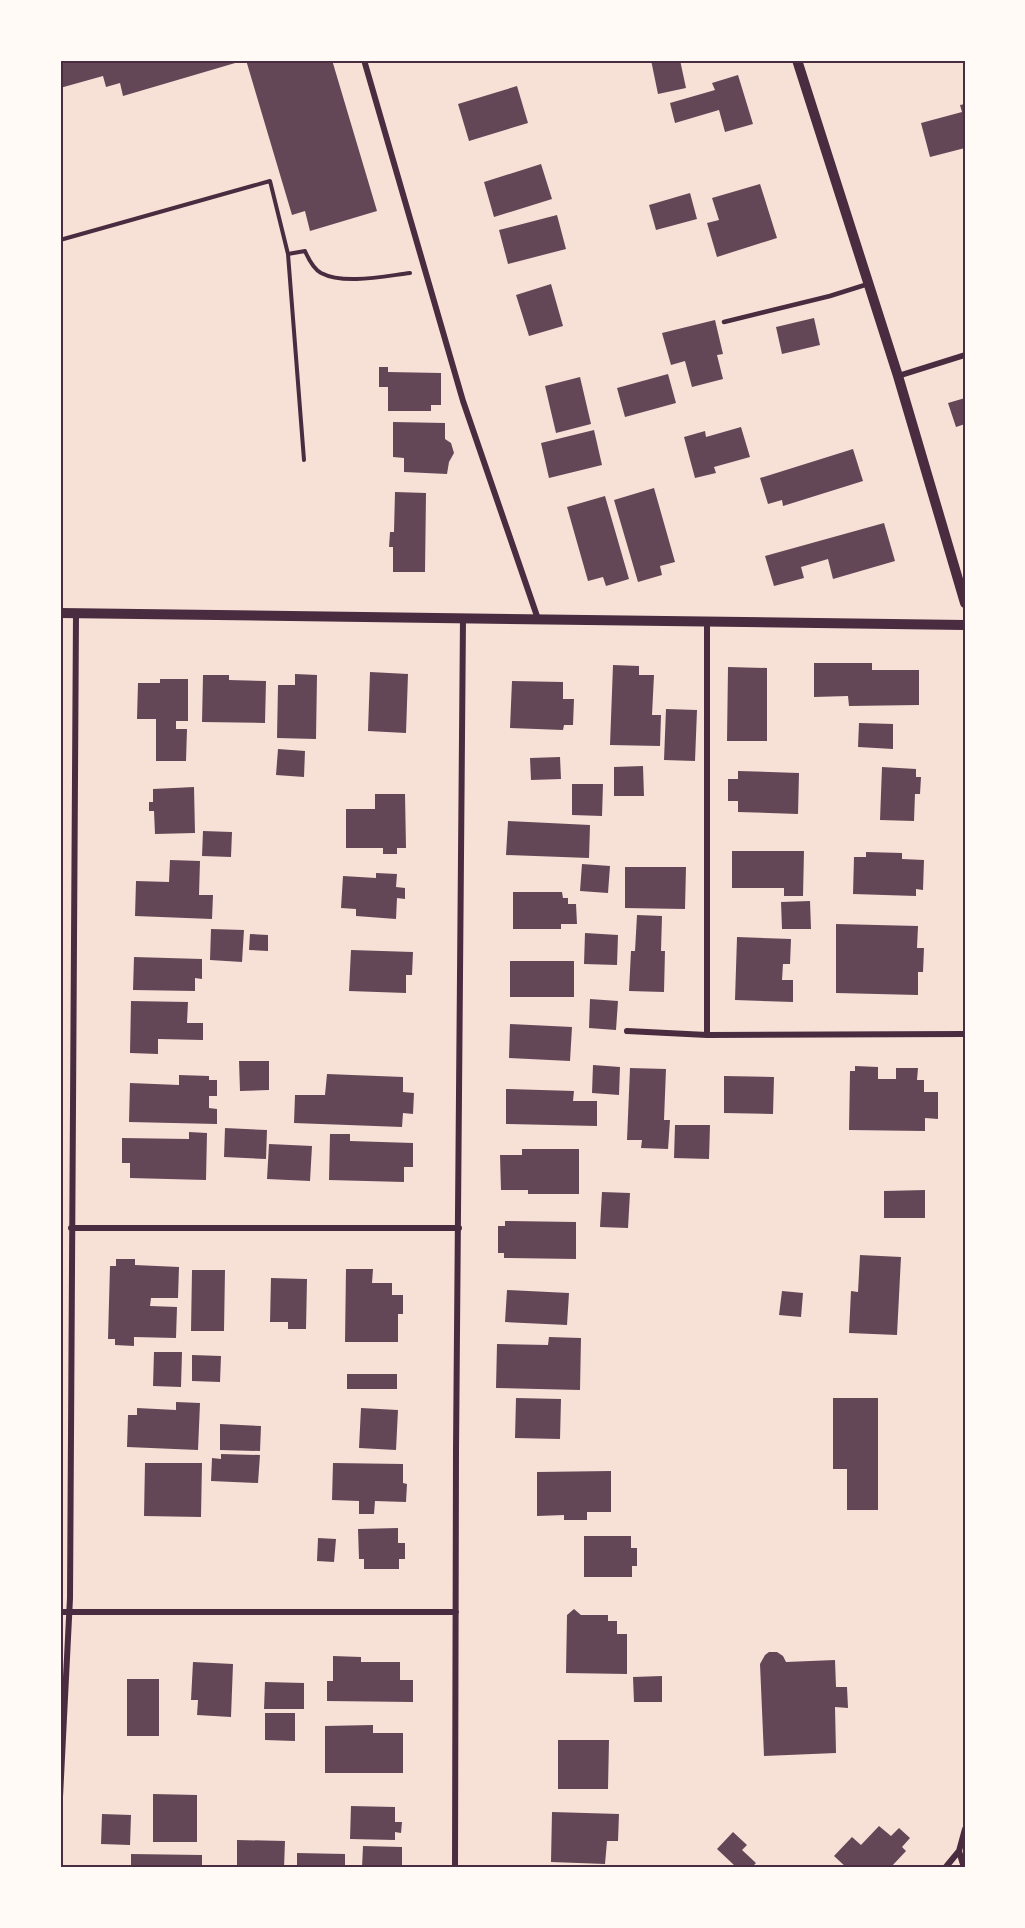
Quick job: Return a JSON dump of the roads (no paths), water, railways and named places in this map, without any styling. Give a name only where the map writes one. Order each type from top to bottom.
[{"type":"street","points":[[364,60],[463,401],[538,619]]},
{"type":"street","points":[[797,60],[898,376],[965,603]]},
{"type":"street","points":[[898,376],[965,355]]},
{"type":"street","points":[[60,613],[965,625]]},
{"type":"street","points":[[60,1797],[70,1612],[76,613]]},
{"type":"street","points":[[455,1868],[463,618]]},
{"type":"street","points":[[707,1035],[708,621]]},
{"type":"street","points":[[627,1031],[707,1035],[965,1034]]},
{"type":"street","points":[[71,1228],[459,1228]]},
{"type":"street","points":[[60,1612],[456,1612]]},
{"type":"street","points":[[945,1868],[959,1851],[965,1829]]},
{"type":"street","points":[[959,1851],[964,1868]]},
{"type":"lane","points":[[724,322],[830,296],[868,284]]}]
